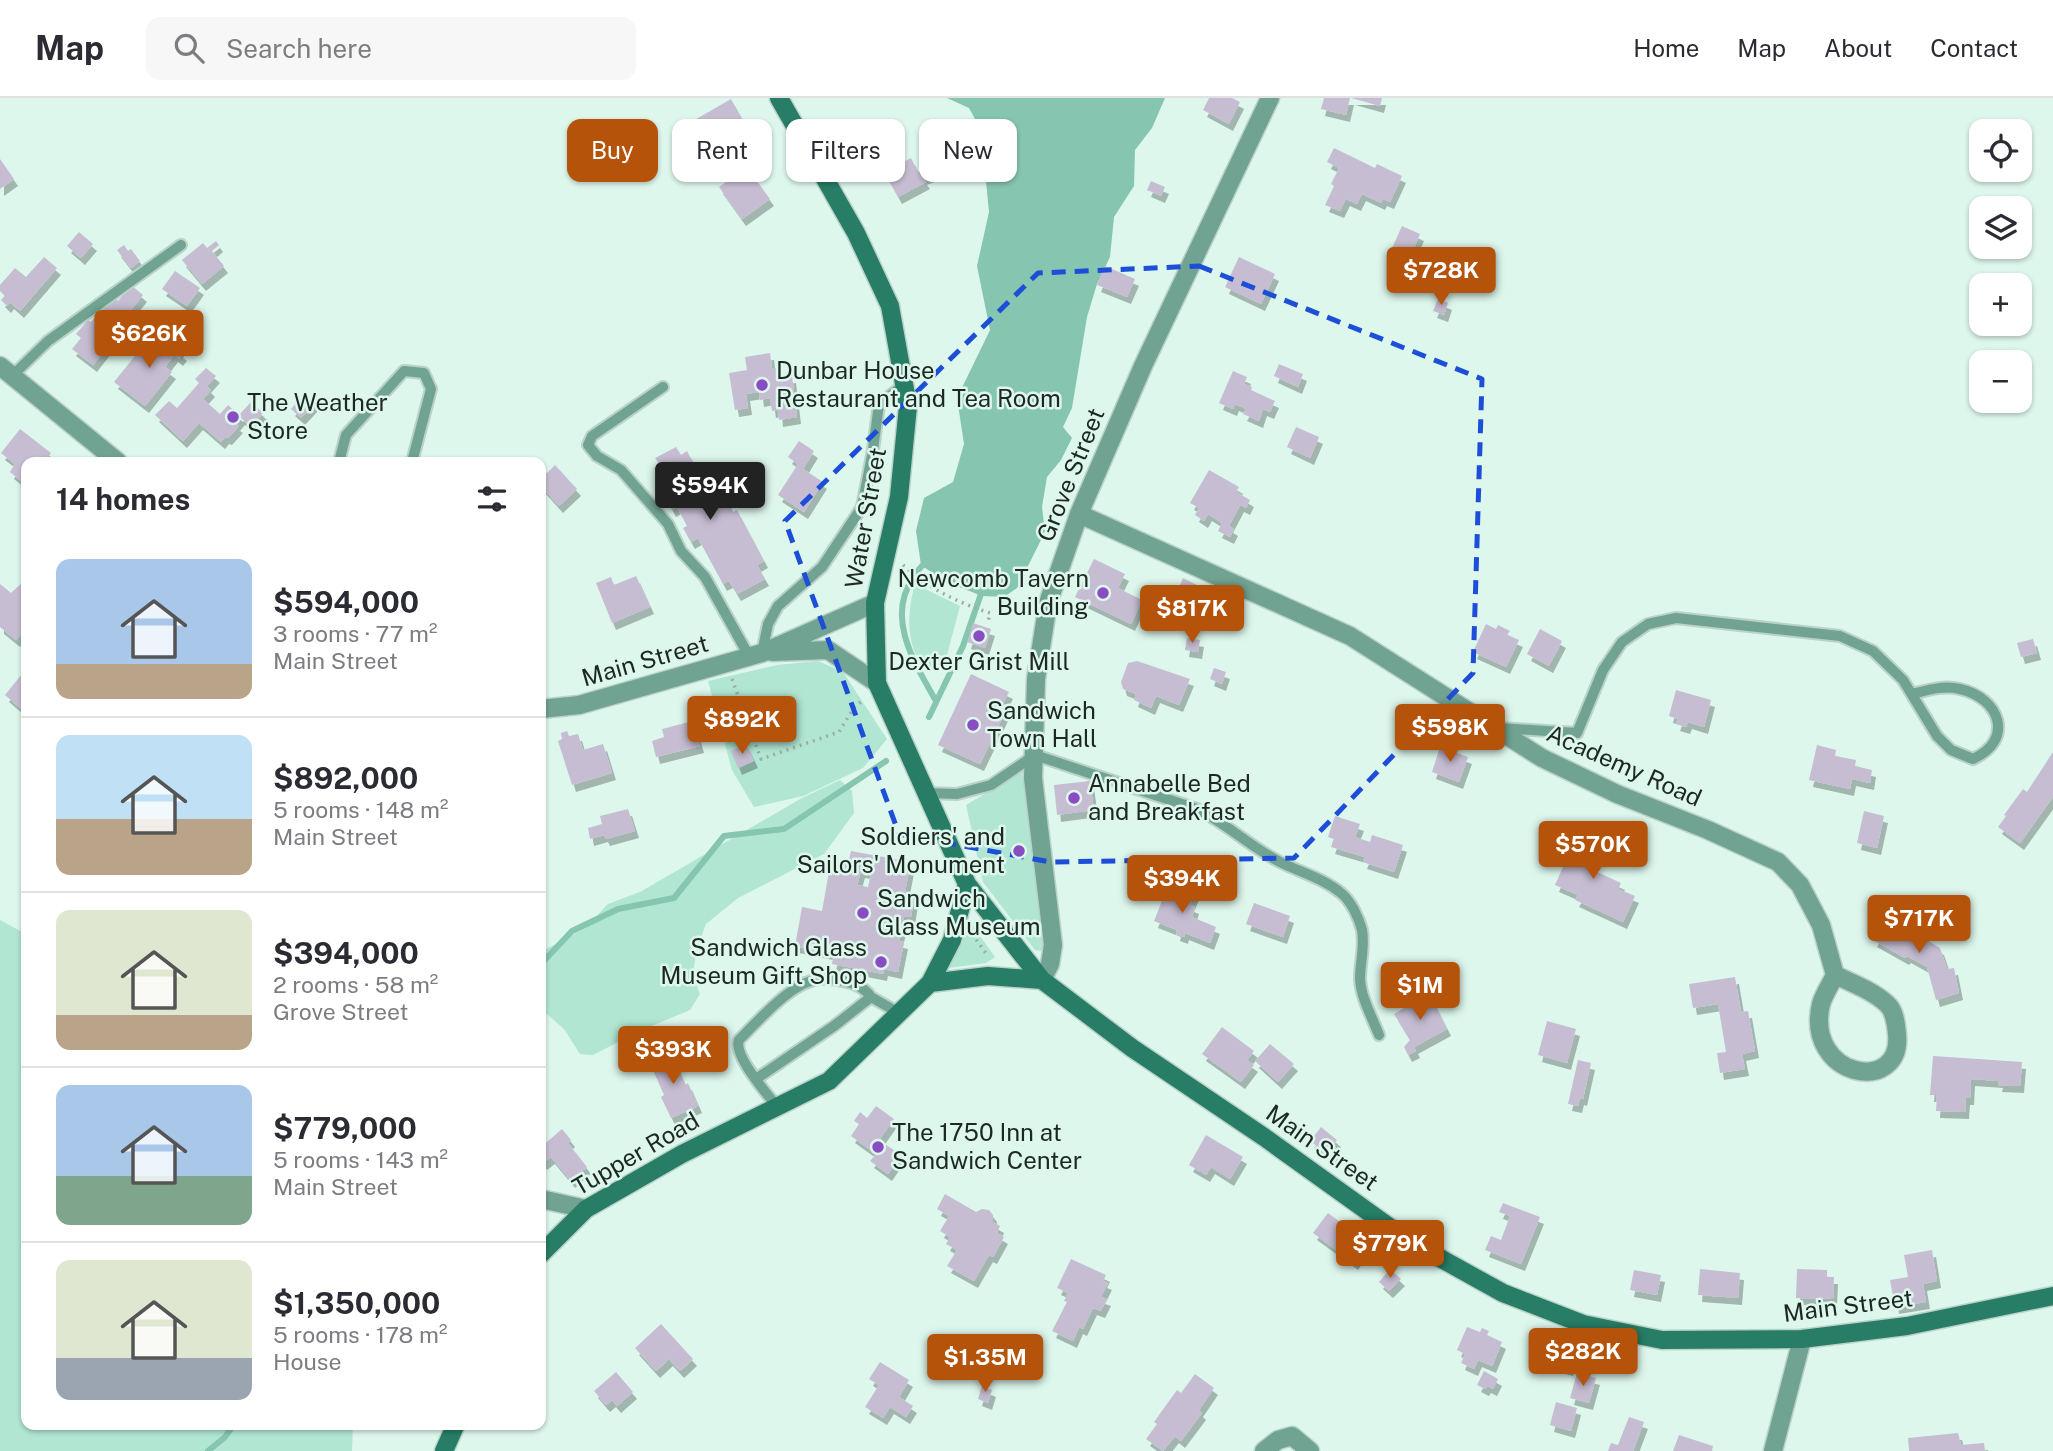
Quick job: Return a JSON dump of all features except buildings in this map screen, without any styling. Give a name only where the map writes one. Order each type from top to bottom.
[{"type":"main road","name":"Water Street","points":[[779,98],[856,233],[890,306],[908,406],[899,497],[875,603],[879,686]]},
{"type":"main road","name":"Main Street","points":[[879,686],[967,884],[1042,980],[1132,1048],[1264,1137],[1409,1241],[1503,1293],[1583,1324],[1661,1340],[1802,1339],[1907,1326],[2053,1296]]},
{"type":"main road","name":"Tupper Road","points":[[546,1249],[586,1209],[682,1154],[829,1081],[930,983],[952,940],[967,884]]},
{"type":"main road","points":[[930,983],[988,976],[1042,980]]},
{"type":"main road","points":[[444,1451],[453,1430]]},
{"type":"street","name":"Grove Street","points":[[1042,980],[1050,964],[1053,945],[1034,791],[1036,679],[1048,603],[1079,514],[1149,354],[1270,98]]},
{"type":"street","points":[[4,375],[111,457]]},
{"type":"street","name":"Academy Road","points":[[1079,514],[1350,636],[1542,758],[1617,794],[1779,862],[1800,885],[1821,925],[1835,975]]},
{"type":"street","name":"Main Street","points":[[546,708],[579,705],[727,663],[755,654],[875,603]]},
{"type":"street","name":"Main Street","points":[[755,654],[828,650],[879,686]]},
{"type":"street","points":[[1835,975],[1889,1005],[1896,1021],[1898,1041],[1890,1061],[1874,1072],[1857,1072],[1838,1063],[1824,1047],[1819,1026],[1822,1003],[1835,975]]},
{"type":"street","points":[[546,1200],[586,1209]]},
{"type":"street","points":[[1773,1451],[1802,1339]]},
{"type":"street","points":[[1264,1451],[1278,1440],[1293,1436],[1310,1451]]},
{"type":"lane","points":[[4,375],[181,245]]},
{"type":"lane","points":[[340,457],[346,435],[404,371],[424,373],[431,389],[413,457]]},
{"type":"lane","points":[[755,654],[778,606],[822,567],[862,507],[879,404],[904,385]]},
{"type":"lane","points":[[663,387],[592,436],[588,446],[597,456],[621,470],[668,524],[681,551],[705,576],[755,654]]},
{"type":"lane","points":[[1496,728],[1577,733],[1603,670],[1622,642],[1648,624],[1676,618],[1840,636],[1872,651],[1903,680],[1937,736],[1951,750],[1973,759],[1987,753],[1995,743],[1999,723],[1993,708],[1982,698],[1960,689],[1935,687],[1912,694]]},
{"type":"lane","points":[[926,793],[957,794],[991,785],[1035,755],[1197,809],[1218,819],[1245,840],[1283,863],[1307,873],[1342,894],[1354,910],[1362,932],[1360,981],[1364,999],[1379,1035]]},
{"type":"lane","points":[[777,1107],[745,1064],[737,1046],[749,1030],[793,990],[809,981],[827,978],[853,983],[899,1013]]},
{"type":"lane","points":[[756,1079],[834,1026],[871,997]]},
{"type":"path","points":[[908,570],[919,579],[969,606],[990,612],[988,622]]},
{"type":"path","points":[[727,663],[761,759],[839,732],[855,705],[879,686]]},
{"type":"path","points":[[970,931],[989,958]]},
{"type":"highlighted area","points":[[1199,266],[1482,379],[1473,673],[1294,858],[1050,862],[899,834],[785,521],[1038,273]]},
{"type":"shaded area","points":[[947,98],[1165,98],[1152,128],[1135,150],[1134,186],[1114,217],[1110,257],[1097,284],[1087,317],[1072,408],[1063,427],[1072,438],[1061,460],[1047,477],[1042,507],[1045,532],[1017,588],[1004,597],[982,596],[944,581],[921,565],[916,531],[924,498],[953,482],[964,444],[957,398],[990,330],[977,266],[989,212],[986,182],[1017,182],[1017,119],[975,119],[969,108]]},
{"type":"shaded area","points":[[915,584],[960,606],[946,659],[939,669],[929,670],[915,653],[911,642],[909,618]]},
{"type":"shaded area","points":[[818,661],[843,672],[887,739],[863,768],[803,796],[754,807],[732,770],[708,681],[777,665]]},
{"type":"shaded area","points":[[1022,772],[1045,945],[1041,951],[1035,950],[983,882],[966,805]]},
{"type":"shaded area","points":[[840,780],[852,791],[854,813],[824,854],[738,898],[706,924],[696,951],[693,976],[700,994],[690,1010],[593,1055],[580,1054],[564,1029],[546,1013],[546,949],[585,928],[608,904],[640,892],[802,798]]},
{"type":"shaded area","points":[[0,920],[21,931],[21,1430],[353,1430],[352,1451],[0,1451]]},
{"type":"shaded area","points":[[969,921],[995,957],[986,963],[948,968]]},
{"type":"waterway","points":[[927,562],[917,571],[905,594],[903,625],[906,641],[936,701]]},
{"type":"waterway","points":[[929,717],[963,646],[983,588]]},
{"type":"waterway","points":[[546,959],[572,931],[618,909],[674,898],[724,836],[784,829],[886,761]]},
{"type":"waterway","points":[[208,1451],[230,1430]]},
{"type":"place","name":"Dunbar House Restaurant and Tea Room","points":[[762,385]]},
{"type":"place","name":"The Weather Store","points":[[233,417]]},
{"type":"place","name":"Newcomb Tavern Building","points":[[1103,593]]},
{"type":"place","name":"Dexter Grist Mill","points":[[979,636]]},
{"type":"place","name":"Sandwich Town Hall","points":[[973,725]]},
{"type":"place","name":"Annabelle Bed and Breakfast","points":[[1074,798]]},
{"type":"place","name":"Soldiers' and Sailors' Monument","points":[[1019,851]]},
{"type":"place","name":"Sandwich Glass Museum","points":[[863,913]]},
{"type":"place","name":"Sandwich Glass Museum Gift Shop","points":[[881,962]]},
{"type":"place","name":"The 1750 Inn at Sandwich Center","points":[[878,1147]]}]
